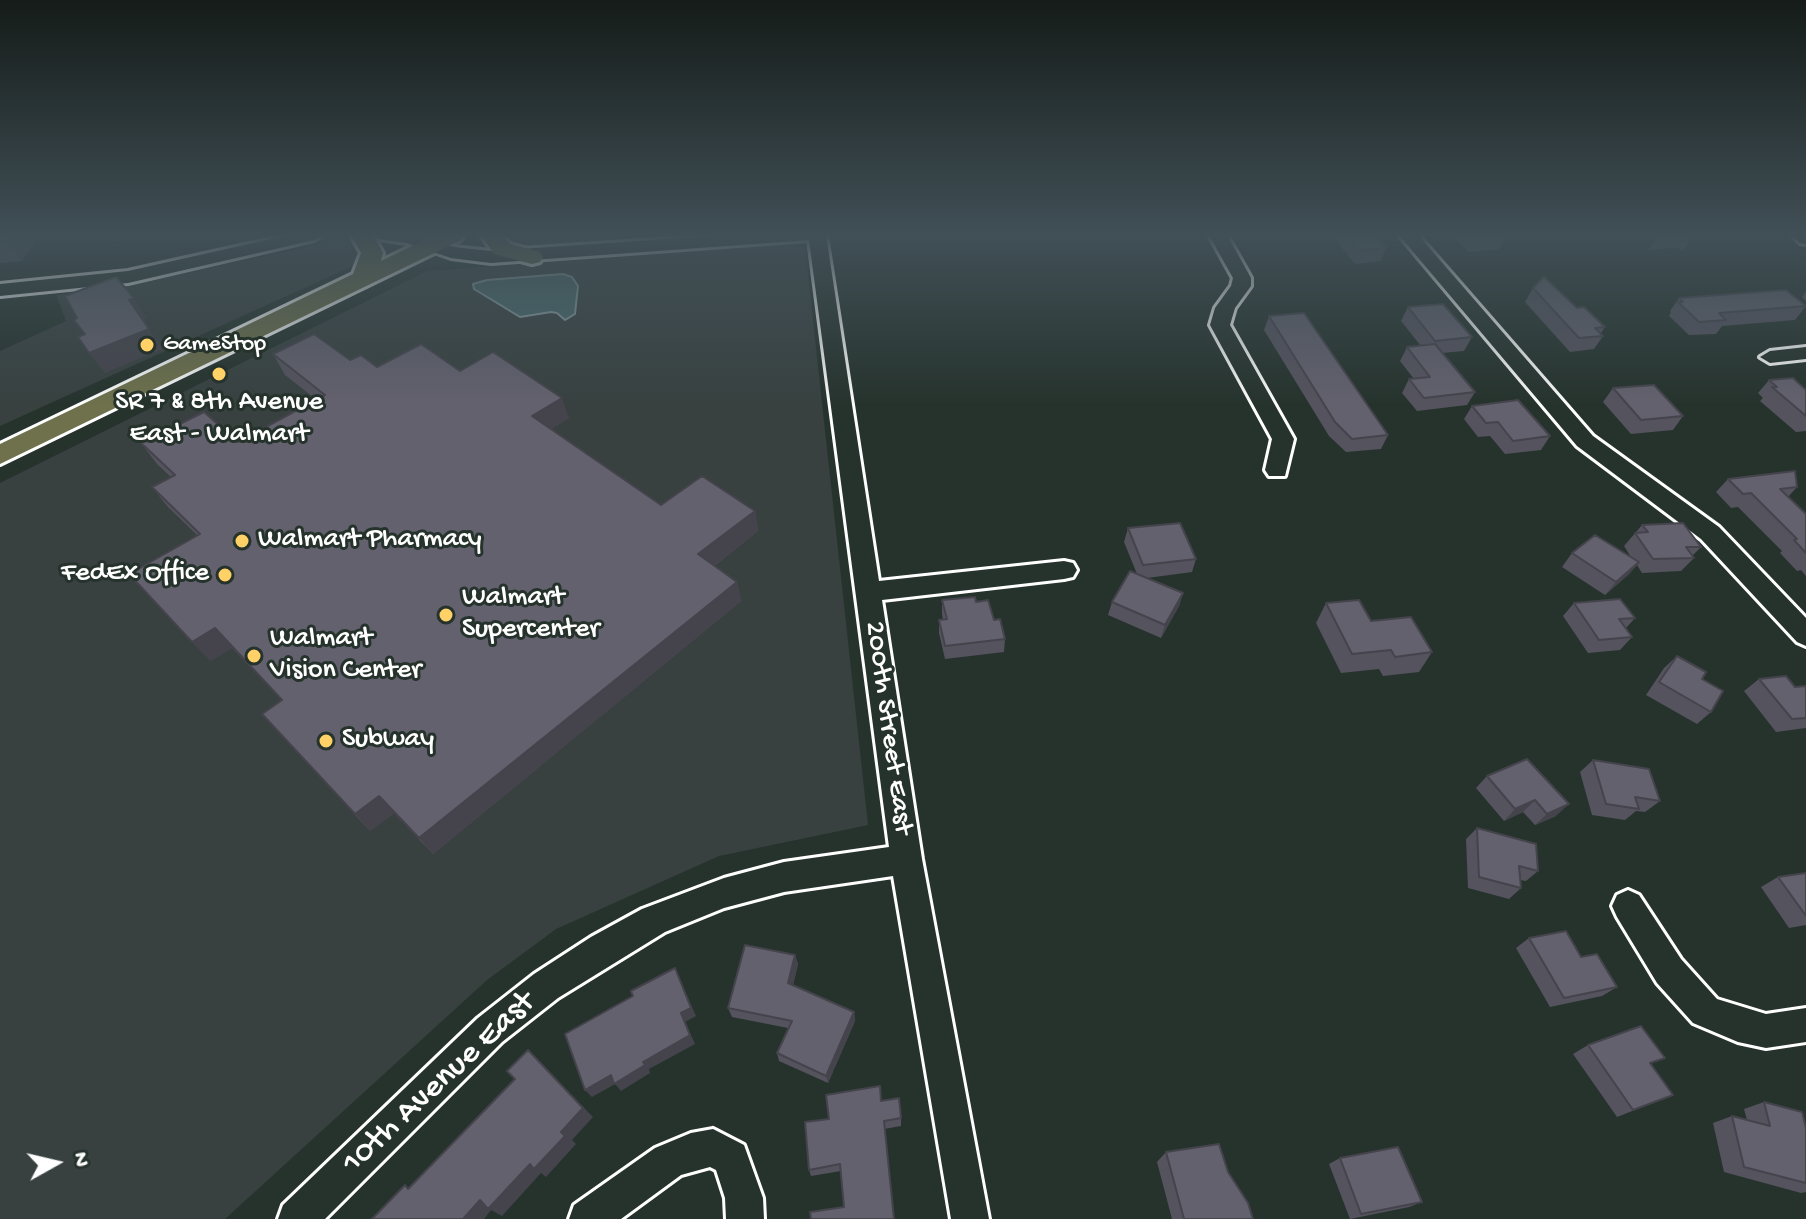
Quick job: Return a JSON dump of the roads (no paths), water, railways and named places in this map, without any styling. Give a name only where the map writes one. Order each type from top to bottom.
[{"type":"main road","points":[[0,455],[336,292]]},
{"type":"street","name":"200th Street East","points":[[825,292],[906,859],[970,1219]]},
{"type":"street","points":[[1237,292],[1225,308],[1220,325],[1283,439],[1277,470]]},
{"type":"street","points":[[1457,292],[1585,441],[1710,533],[1806,635]]},
{"type":"street","points":[[1770,357],[1806,353]]},
{"type":"street","points":[[868,592],[1064,570]]},
{"type":"street","name":"10th Avenue East","points":[[297,1219],[490,1030],[546,986],[603,949],[654,920],[724,893],[784,877],[906,859]]},
{"type":"street","points":[[1628,906],[1669,971],[1705,1011],[1738,1025],[1766,1031],[1806,1025]]},
{"type":"street","points":[[588,1219],[668,1161],[713,1148],[731,1158],[737,1170],[745,1219]]},
{"type":"water","points":[[479,292],[577,292],[575,314],[565,320],[551,312],[520,317]]},
{"type":"place","name":"GameStop","points":[[147,345]]},
{"type":"place","name":"SR 7 & 8th Avenue East - Walmart","points":[[219,374]]},
{"type":"place","name":"Walmart Pharmacy","points":[[242,541]]},
{"type":"place","name":"FedEx Office","points":[[225,575]]},
{"type":"place","name":"Walmart Supercenter","points":[[446,615]]},
{"type":"place","name":"Walmart Vision Center","points":[[254,656]]},
{"type":"place","name":"Subway","points":[[326,741]]}]
